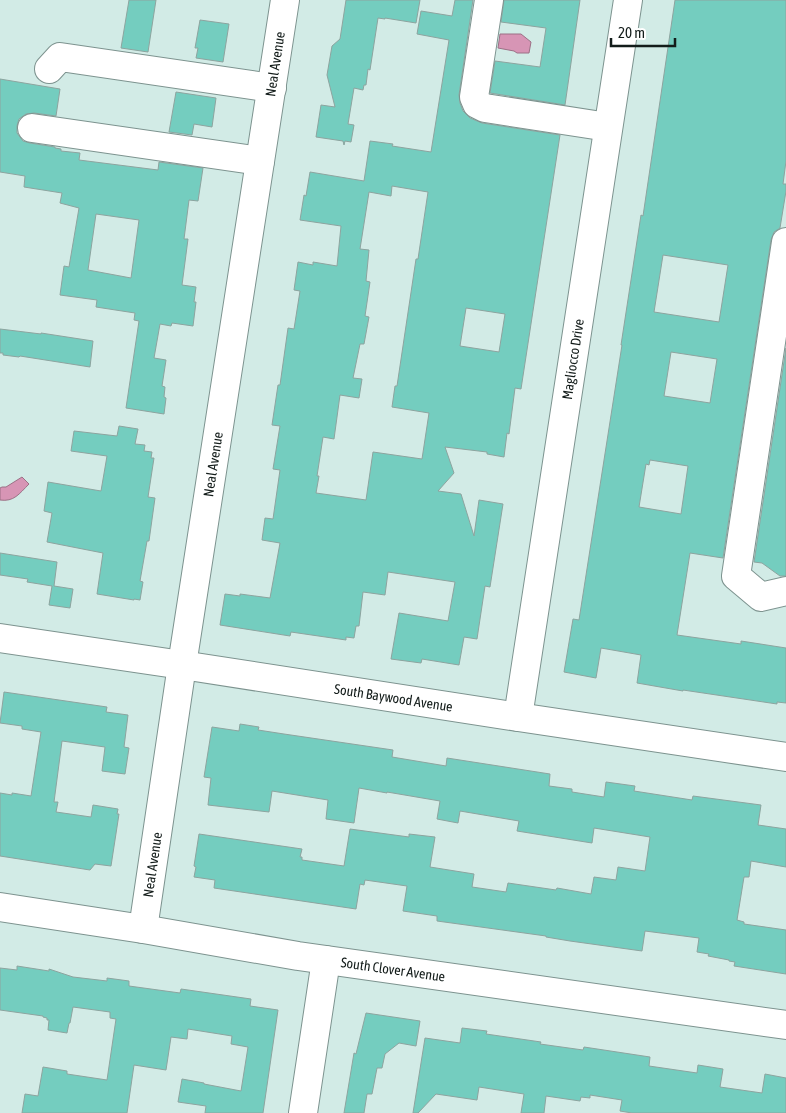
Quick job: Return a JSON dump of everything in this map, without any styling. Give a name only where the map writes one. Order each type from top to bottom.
[{"type":"street","name":"Neal Avenue","points":[[143,929],[285,0]]},
{"type":"street","points":[[489,0],[474,97],[477,104],[485,108],[608,126]]},
{"type":"street","name":"Magliocco Drive","points":[[518,717],[628,0]]},
{"type":"street","points":[[49,69],[60,57],[272,88]]},
{"type":"street","points":[[32,128],[260,161]]},
{"type":"street","points":[[786,242],[736,576],[761,598],[786,591]]},
{"type":"street","name":"South Baywood Avenue","points":[[0,638],[786,758]]},
{"type":"street","name":"South Clover Avenue","points":[[0,908],[143,929],[326,960],[786,1025]]},
{"type":"street","points":[[303,1113],[326,960]]},
{"type":"shaded area","points":[[500,34],[521,34],[531,42],[529,53],[517,53],[498,48]]},
{"type":"shaded area","points":[[22,477],[29,484],[13,498],[0,500],[0,488],[6,487]]},
{"type":"building","points":[[129,0],[156,0],[148,52],[121,48]]},
{"type":"building","points":[[346,0],[420,0],[416,23],[378,18],[366,85],[364,85],[363,90],[354,88],[348,124],[354,125],[351,142],[345,141],[344,145],[343,141],[316,137],[321,105],[335,107],[327,75],[332,46],[340,39]]},
{"type":"building","points":[[455,0],[473,0],[459,95],[463,111],[470,118],[482,123],[560,135],[521,389],[515,388],[504,457],[487,454],[487,452],[445,447],[454,473],[438,491],[461,494],[474,536],[479,500],[503,504],[490,587],[485,586],[477,639],[464,637],[459,665],[422,659],[421,663],[391,659],[399,613],[448,621],[455,582],[388,572],[385,595],[363,592],[359,626],[356,626],[354,638],[346,637],[346,640],[291,632],[290,636],[220,625],[225,594],[270,598],[280,543],[262,540],[265,518],[273,519],[280,470],[273,469],[280,426],[272,425],[288,328],[294,329],[300,291],[294,290],[298,262],[313,265],[313,262],[337,266],[341,226],[300,220],[310,172],[364,181],[370,141],[431,152],[449,40],[417,34],[421,11],[452,16]],"holes":[[[392,186],[428,192],[392,407],[429,413],[422,459],[373,452],[366,500],[316,493],[323,437],[334,439],[340,395],[359,398],[362,379],[353,378],[360,344],[364,344],[369,317],[365,316],[370,282],[366,281],[369,250],[360,249],[369,192],[391,196]],[[466,308],[505,314],[499,352],[460,346]]]},
{"type":"building","points":[[504,0],[580,0],[565,105],[490,93],[495,61],[540,67],[546,28],[501,22]]},
{"type":"building","points":[[675,0],[786,0],[786,161],[783,184],[786,184],[786,191],[780,228],[774,232],[771,240],[723,558],[690,553],[677,635],[741,644],[741,641],[786,648],[786,703],[777,702],[777,704],[637,683],[641,655],[601,648],[596,678],[564,672],[573,619],[579,620],[641,215],[643,216]],"holes":[[[663,255],[728,265],[719,322],[654,312]],[[671,352],[717,359],[710,403],[664,396]],[[650,460],[688,466],[681,514],[639,507],[646,464],[649,465]]]},
{"type":"building","points":[[200,20],[229,24],[223,62],[196,58],[198,48],[195,48]]},
{"type":"building","points":[[0,79],[60,89],[56,116],[34,113],[26,114],[19,119],[17,133],[23,141],[55,147],[61,149],[61,151],[80,153],[79,160],[158,170],[159,162],[203,168],[198,201],[189,200],[184,239],[188,239],[182,285],[196,287],[193,326],[172,323],[171,326],[160,324],[154,358],[166,360],[162,386],[165,387],[164,397],[166,398],[164,414],[126,408],[139,321],[134,320],[135,313],[96,307],[97,300],[60,295],[64,266],[69,267],[79,208],[60,203],[62,193],[24,187],[25,176],[0,172]],"holes":[[[96,214],[139,220],[131,278],[88,270]]]},
{"type":"building","points":[[176,92],[216,98],[212,127],[194,124],[192,135],[169,132]]},
{"type":"building","points":[[0,329],[93,341],[90,367],[3,355],[3,353],[0,353]]},
{"type":"building","points":[[786,348],[786,576],[780,576],[762,563],[754,562]]},
{"type":"building","points":[[119,426],[138,429],[135,444],[145,445],[144,451],[152,452],[151,458],[154,458],[148,497],[155,498],[149,541],[147,541],[140,581],[143,582],[140,600],[97,594],[103,553],[47,542],[52,513],[44,511],[48,482],[101,491],[107,456],[71,451],[74,431],[117,436]]},
{"type":"building","points":[[0,553],[57,562],[54,586],[73,589],[70,608],[49,605],[52,586],[27,582],[28,579],[0,575]]},
{"type":"building","points":[[4,692],[107,707],[106,712],[128,715],[124,747],[129,748],[125,774],[102,771],[105,747],[62,741],[54,802],[58,802],[56,812],[91,817],[93,805],[118,809],[117,814],[119,814],[111,866],[95,864],[90,870],[0,856],[0,793],[31,796],[41,732],[22,729],[22,726],[0,723]]},
{"type":"building","points":[[240,724],[259,727],[258,730],[393,750],[392,757],[446,766],[447,758],[550,774],[549,786],[572,789],[572,792],[604,797],[606,782],[635,786],[634,791],[692,800],[693,796],[761,805],[758,825],[786,829],[786,867],[751,861],[749,877],[744,877],[737,920],[744,922],[744,924],[786,930],[786,974],[734,966],[735,962],[697,952],[699,938],[645,931],[642,951],[437,921],[437,916],[403,911],[407,886],[365,880],[364,885],[360,884],[356,909],[214,888],[215,880],[194,877],[199,834],[302,849],[300,857],[302,857],[302,860],[344,866],[350,829],[409,837],[409,834],[435,837],[430,867],[474,874],[472,887],[506,892],[508,883],[591,894],[594,877],[616,880],[618,867],[645,871],[650,837],[594,828],[592,843],[517,831],[519,821],[460,811],[458,823],[437,819],[440,801],[387,792],[359,788],[354,823],[326,819],[328,800],[272,791],[269,812],[208,805],[211,778],[204,777],[212,727],[239,731]]},
{"type":"building","points":[[17,966],[49,971],[49,969],[73,977],[107,981],[107,978],[129,981],[129,986],[180,993],[181,989],[251,999],[250,1006],[278,1010],[263,1113],[205,1113],[206,1106],[178,1102],[182,1079],[241,1091],[248,1047],[231,1044],[232,1036],[188,1029],[187,1039],[171,1037],[166,1070],[134,1065],[127,1113],[22,1113],[25,1094],[38,1096],[43,1067],[67,1071],[67,1074],[107,1080],[116,1019],[110,1018],[110,1012],[73,1007],[67,1033],[48,1030],[49,1020],[43,1016],[0,1010],[0,968],[17,970]]},
{"type":"building","points":[[366,1013],[420,1021],[416,1046],[399,1043],[385,1054],[382,1068],[377,1068],[372,1094],[367,1094],[364,1113],[344,1113],[354,1053],[356,1054]]},
{"type":"building","points":[[462,1028],[487,1031],[486,1034],[541,1042],[540,1044],[583,1050],[584,1047],[650,1057],[649,1066],[697,1073],[698,1065],[723,1069],[720,1087],[762,1093],[765,1074],[786,1078],[786,1113],[632,1113],[620,1111],[622,1100],[590,1095],[590,1098],[581,1097],[580,1101],[546,1096],[544,1113],[521,1113],[524,1094],[479,1087],[477,1100],[436,1094],[418,1113],[413,1113],[425,1038],[460,1043]]}]
